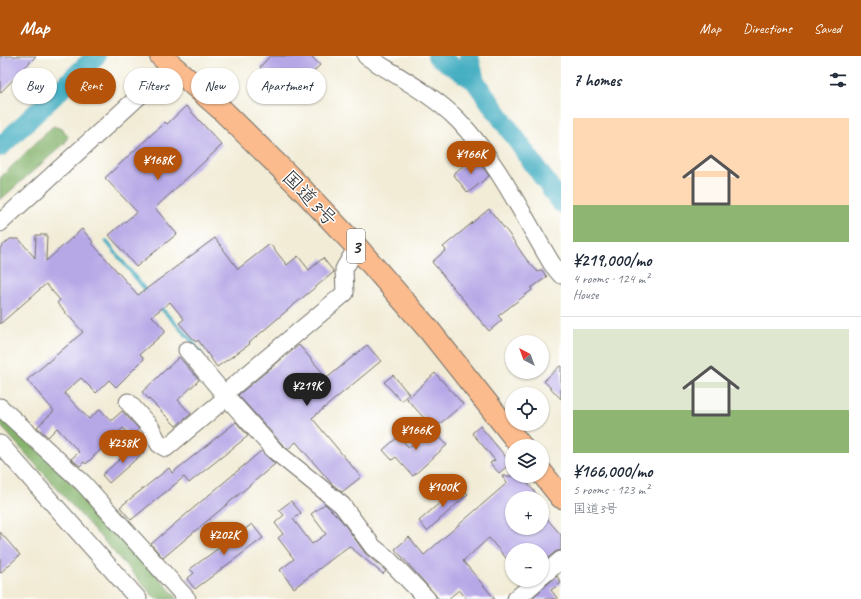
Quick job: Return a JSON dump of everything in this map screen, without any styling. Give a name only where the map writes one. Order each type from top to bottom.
[{"type":"highway","name":"国道3号","points":[[166,61],[220,109],[298,185],[357,247],[429,330],[515,439]]},
{"type":"highway","points":[[549,482],[561,497]]},
{"type":"street","points":[[366,56],[397,74],[457,120],[494,165],[552,264],[561,275]]},
{"type":"street","points":[[0,223],[166,61]]},
{"type":"street","points":[[128,402],[151,428],[159,444],[166,448],[225,395],[345,293],[344,269],[357,247]]},
{"type":"street","points":[[187,350],[275,451],[342,505],[373,548],[388,559],[428,599]]},
{"type":"street","points":[[0,407],[88,489],[187,599]]},
{"type":"street","points":[[0,444],[138,599]]},
{"type":"street","points":[[549,570],[561,560]]},
{"type":"street","points":[[516,599],[530,587]]},
{"type":"green space","points":[[53,126],[62,129],[68,135],[65,143],[0,200],[0,178]]},
{"type":"green space","points":[[0,414],[91,502],[178,599],[156,599],[0,425]]},
{"type":"building","points":[[0,56],[36,56],[24,68],[12,68],[12,81],[0,93]]},
{"type":"building","points":[[270,56],[311,56],[320,65],[317,68],[260,67]]},
{"type":"building","points":[[186,106],[222,145],[155,208],[177,234],[136,267],[109,235],[137,212],[105,178],[165,122],[167,124]]},
{"type":"building","points":[[475,156],[489,176],[468,193],[453,174]]},
{"type":"building","points":[[489,209],[509,234],[526,259],[538,272],[542,270],[547,277],[531,288],[532,290],[498,316],[502,320],[489,331],[432,262],[446,250],[443,247]]},
{"type":"building","points":[[82,229],[93,242],[92,243],[138,295],[215,238],[238,269],[270,244],[287,265],[298,256],[309,270],[323,258],[334,272],[249,343],[250,344],[217,367],[198,340],[196,342],[179,323],[184,319],[170,302],[152,316],[166,331],[140,354],[144,359],[116,387],[109,380],[96,393],[81,378],[64,393],[89,419],[100,409],[111,421],[122,411],[139,429],[131,437],[123,428],[86,464],[84,462],[80,466],[71,459],[79,452],[57,428],[48,437],[37,427],[54,411],[27,380],[83,332],[57,303],[60,300],[46,284],[0,324],[0,248],[10,239],[19,239],[35,258],[36,235],[47,235],[46,261]]},
{"type":"building","points":[[299,345],[327,378],[367,345],[381,361],[312,418],[361,477],[342,492],[332,484],[296,442],[288,449],[282,444],[238,395]]},
{"type":"building","points":[[179,357],[199,380],[178,400],[191,414],[176,426],[142,392]]},
{"type":"building","points":[[561,365],[561,399],[544,381],[549,379],[549,376]]},
{"type":"building","points":[[435,373],[463,404],[434,429],[407,399]]},
{"type":"building","points":[[393,375],[409,394],[401,401],[384,382]]},
{"type":"building","points":[[236,422],[248,436],[189,483],[184,477],[131,520],[120,507],[169,468],[172,473]]},
{"type":"building","points":[[480,426],[505,456],[505,468],[499,473],[490,463],[495,460],[472,433]]},
{"type":"building","points":[[431,428],[447,445],[413,476],[396,457],[392,460],[383,450],[399,436],[409,448]]},
{"type":"building","points":[[137,444],[144,452],[109,483],[102,475]]},
{"type":"building","points":[[261,451],[275,464],[163,558],[151,544]]},
{"type":"building","points":[[507,483],[527,483],[534,491],[505,491],[505,535],[549,535],[549,521],[561,535],[561,550],[555,552],[549,557],[549,543],[505,543],[505,557],[489,538],[463,561],[495,599],[467,599],[459,590],[448,599],[439,599],[395,549],[409,537],[424,555]]},
{"type":"building","points":[[460,485],[468,494],[427,531],[419,521]]},
{"type":"building","points":[[291,501],[301,513],[293,519],[312,544],[326,534],[311,514],[325,504],[342,521],[365,553],[386,571],[383,574],[349,546],[294,588],[280,570],[294,559],[278,538],[283,534],[275,523],[284,515],[279,510]]},
{"type":"building","points":[[252,524],[263,538],[195,589],[187,579],[194,573],[190,569]]},
{"type":"building","points":[[0,532],[20,555],[0,573]]},
{"type":"building","points":[[557,576],[561,583],[551,590],[558,599],[535,599],[533,597],[544,587],[549,587],[549,583]]},
{"type":"waterway","points":[[0,147],[96,56]]},
{"type":"waterway","points":[[437,56],[475,81],[561,203]]},
{"type":"waterway","points":[[469,56],[475,81]]},
{"type":"waterway","points":[[106,241],[147,292]]},
{"type":"waterway","points":[[159,306],[192,341],[203,357]]}]
